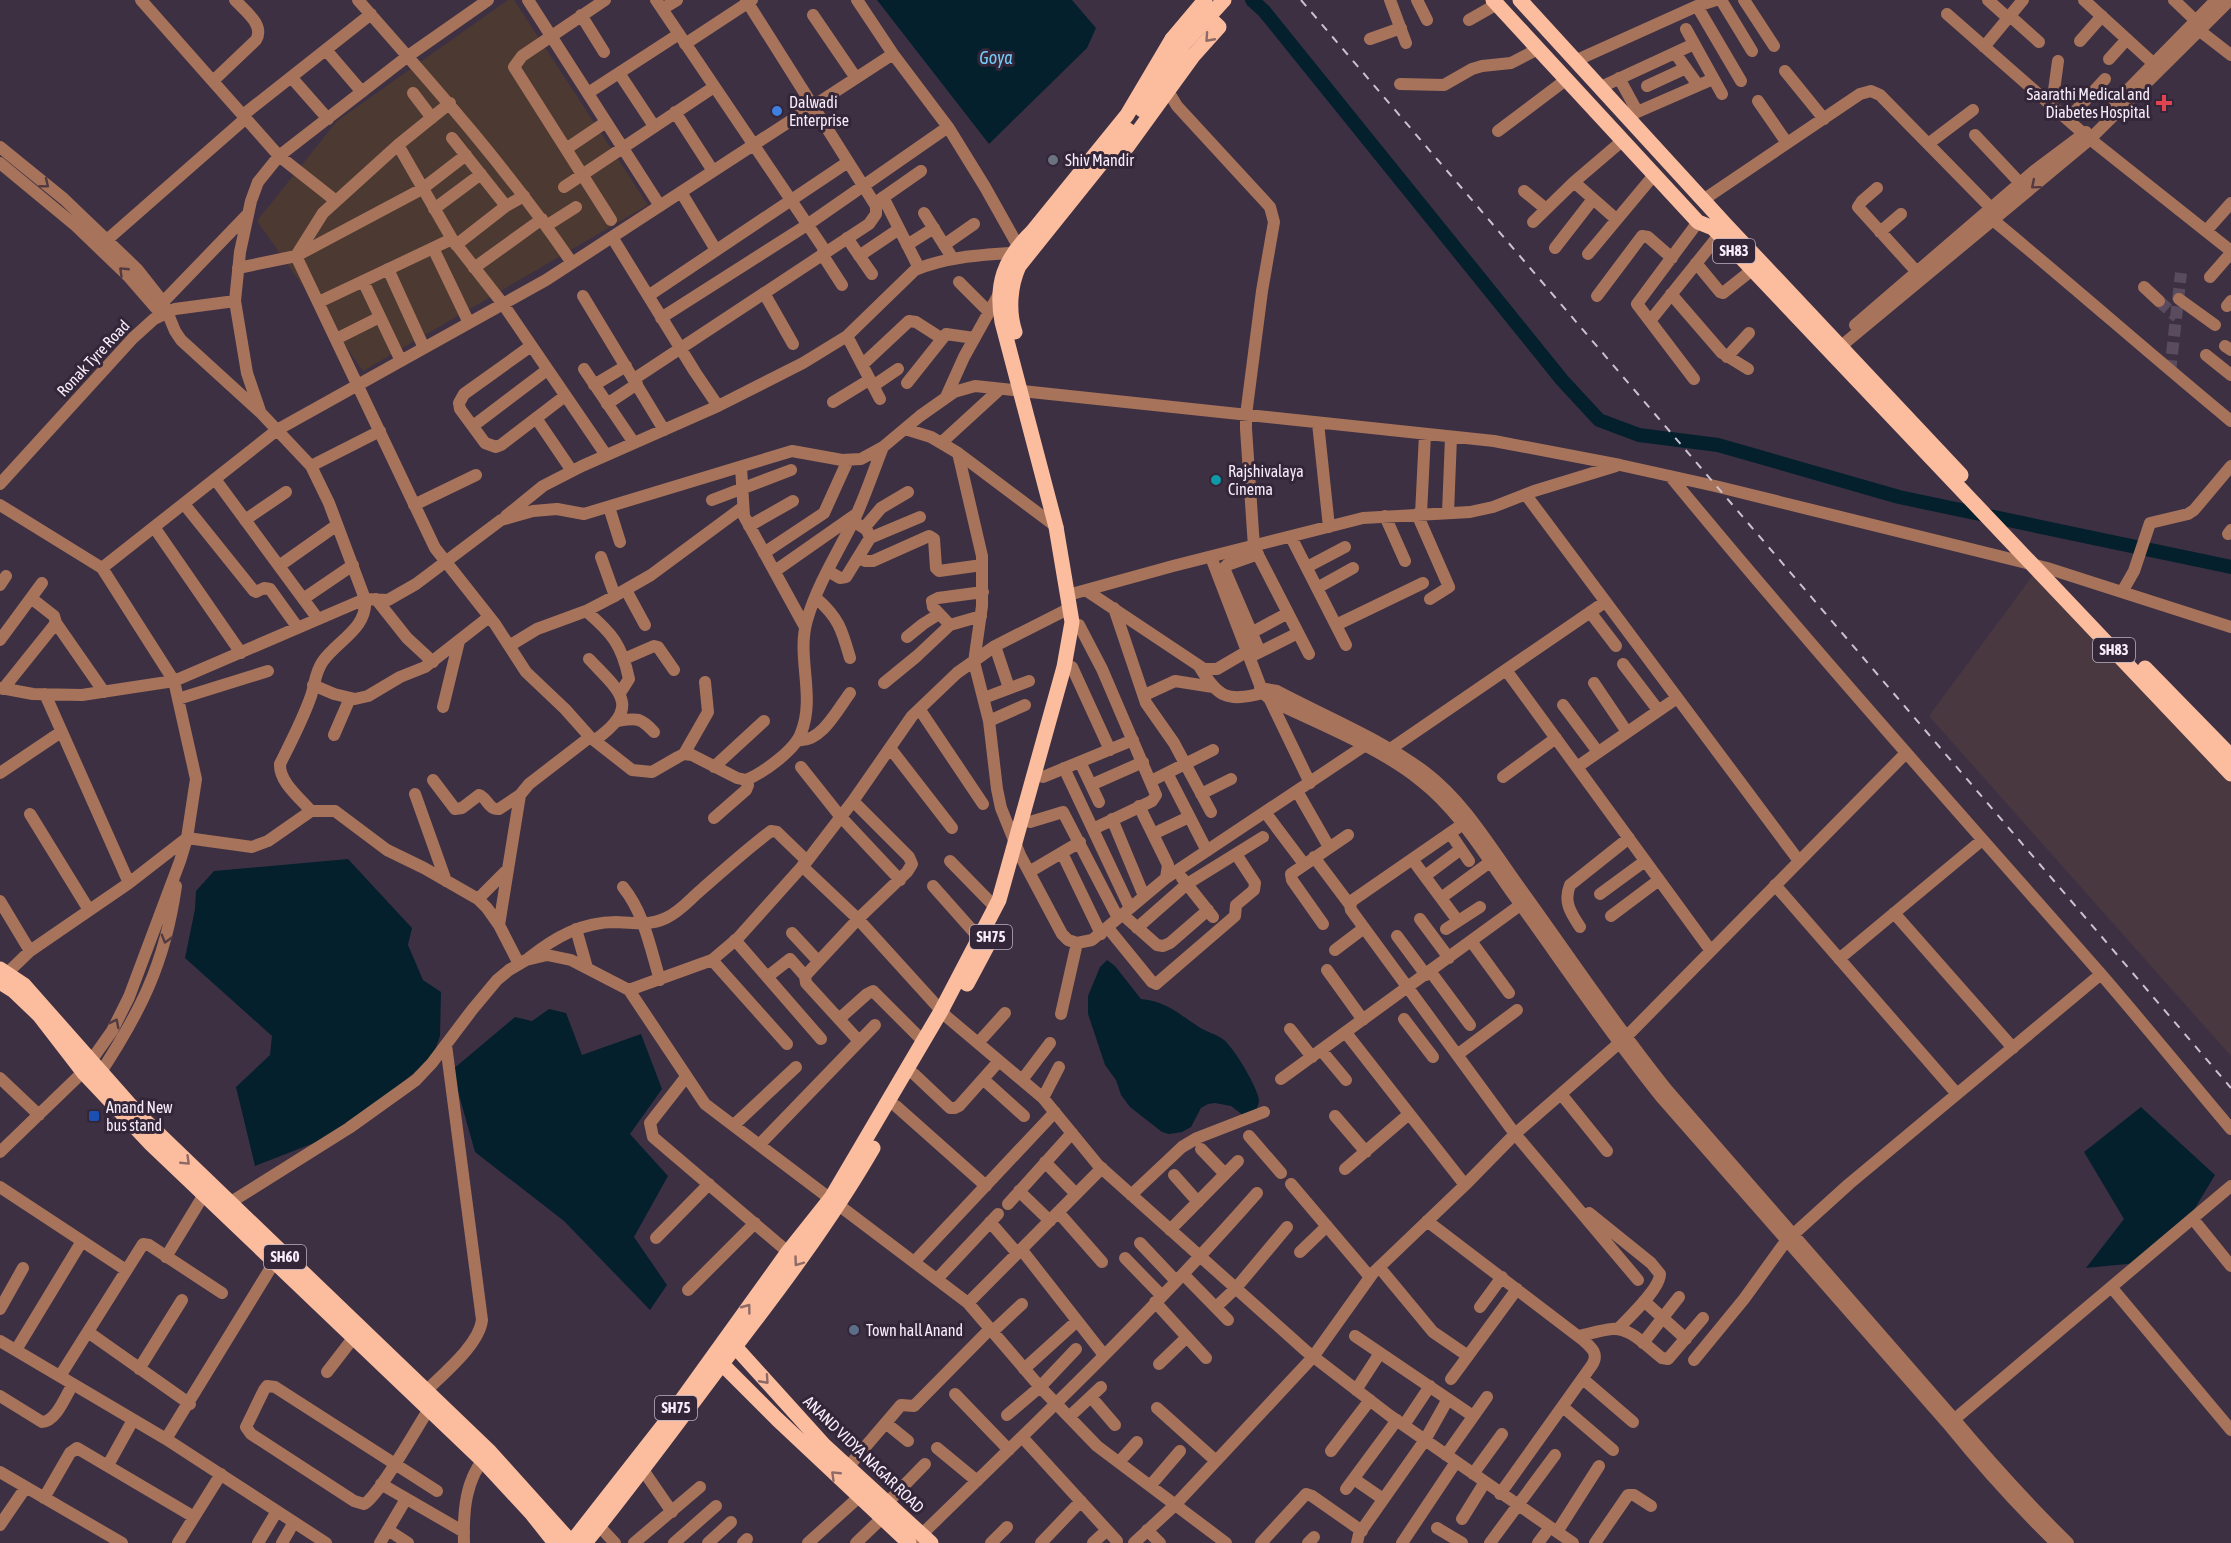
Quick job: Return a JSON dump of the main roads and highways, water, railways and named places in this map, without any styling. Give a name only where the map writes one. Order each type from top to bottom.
[{"type":"main road","name":"SH75","points":[[585,1543],[643,1470],[717,1360],[835,1201],[897,1106],[996,908],[1030,822],[1072,667],[1079,625],[1071,560],[1060,530],[1011,320],[1014,276],[1032,232],[1127,115],[1205,0]]},
{"type":"main road","name":"SH75","points":[[1177,43],[1224,0]]},
{"type":"main road","name":"SH83","points":[[1520,0],[1601,87],[1633,114],[1703,200],[1833,348],[2040,566],[2231,774]]},
{"type":"main road","name":"SH83","points":[[1498,1],[1538,49],[1654,175],[1833,348]]},
{"type":"main road","points":[[1498,1],[1678,183],[1710,228]]},
{"type":"main road","points":[[1194,3],[1219,27],[1193,56],[1166,95],[1050,240],[1022,252],[1024,225],[1123,112],[1180,19],[1194,3]]},
{"type":"main road","name":"SH75","points":[[1022,252],[1006,265],[999,294],[1002,322],[1027,391]]},
{"type":"main road","name":"SH83","points":[[2040,566],[2231,756]]},
{"type":"main road","name":"SH75","points":[[730,1342],[788,1252],[835,1201],[923,1041],[980,962],[1004,912],[1064,668],[1075,597]]},
{"type":"main road","name":"SH60","points":[[2,976],[203,1196],[223,1206],[486,1456],[571,1543]]},
{"type":"main road","name":"SH60","points":[[92,1072],[139,1115],[275,1261],[354,1337],[427,1399]]},
{"type":"main road","name":"ANAND VIDYA NAGAR ROAD","points":[[730,1342],[824,1445],[887,1503],[919,1541]]},
{"type":"main road","name":"SH75","points":[[571,1543],[717,1360]]},
{"type":"main road","name":"ANAND VIDYA NAGAR ROAD","points":[[717,1360],[882,1518],[919,1541]]},
{"type":"main road","name":"SH60","points":[[486,1456],[555,1543]]},
{"type":"water","name":"Goya","points":[[877,0],[1072,0],[1096,28],[1087,48],[989,144]]},
{"type":"water","points":[[348,859],[412,928],[408,945],[423,980],[441,992],[440,1036],[433,1056],[393,1091],[324,1139],[255,1166],[236,1087],[270,1055],[272,1036],[185,958],[195,909],[196,891],[214,871]]},
{"type":"water","points":[[1107,960],[1115,966],[1141,999],[1165,1005],[1228,1044],[1255,1087],[1259,1100],[1257,1110],[1244,1116],[1231,1106],[1208,1104],[1201,1108],[1191,1127],[1182,1132],[1169,1134],[1162,1132],[1130,1107],[1105,1065],[1088,1014],[1088,996],[1100,967]]},
{"type":"water","points":[[549,1009],[566,1013],[582,1055],[641,1034],[662,1089],[630,1134],[668,1176],[634,1237],[667,1285],[650,1310],[564,1221],[475,1152],[452,1070],[515,1017],[532,1021]]},
{"type":"water","points":[[2141,1107],[2215,1175],[2177,1238],[2137,1263],[2086,1268],[2124,1219],[2084,1152]]},
{"type":"waterway","points":[[1252,0],[1264,11],[1562,380],[1599,420],[1639,435],[1718,445],[1899,497],[2231,567]]},
{"type":"tunnel","points":[[2170,372],[2181,273]]},
{"type":"tunnel","points":[[2159,301],[2177,317]]},
{"type":"railway","points":[[1301,0],[2231,1088]]},
{"type":"place","name":"Saarathi Medical and Diabetes Hospital","points":[[2164,103]]},
{"type":"place","name":"Dalwadi Enterprise","points":[[777,111]]},
{"type":"place","name":"Shiv Mandir","points":[[1053,160]]},
{"type":"place","name":"Rajshivalaya Cinema","points":[[1216,480]]},
{"type":"place","name":"Anand New bus stand","points":[[94,1116]]},
{"type":"place","name":"Town hall Anand","points":[[854,1330]]}]
